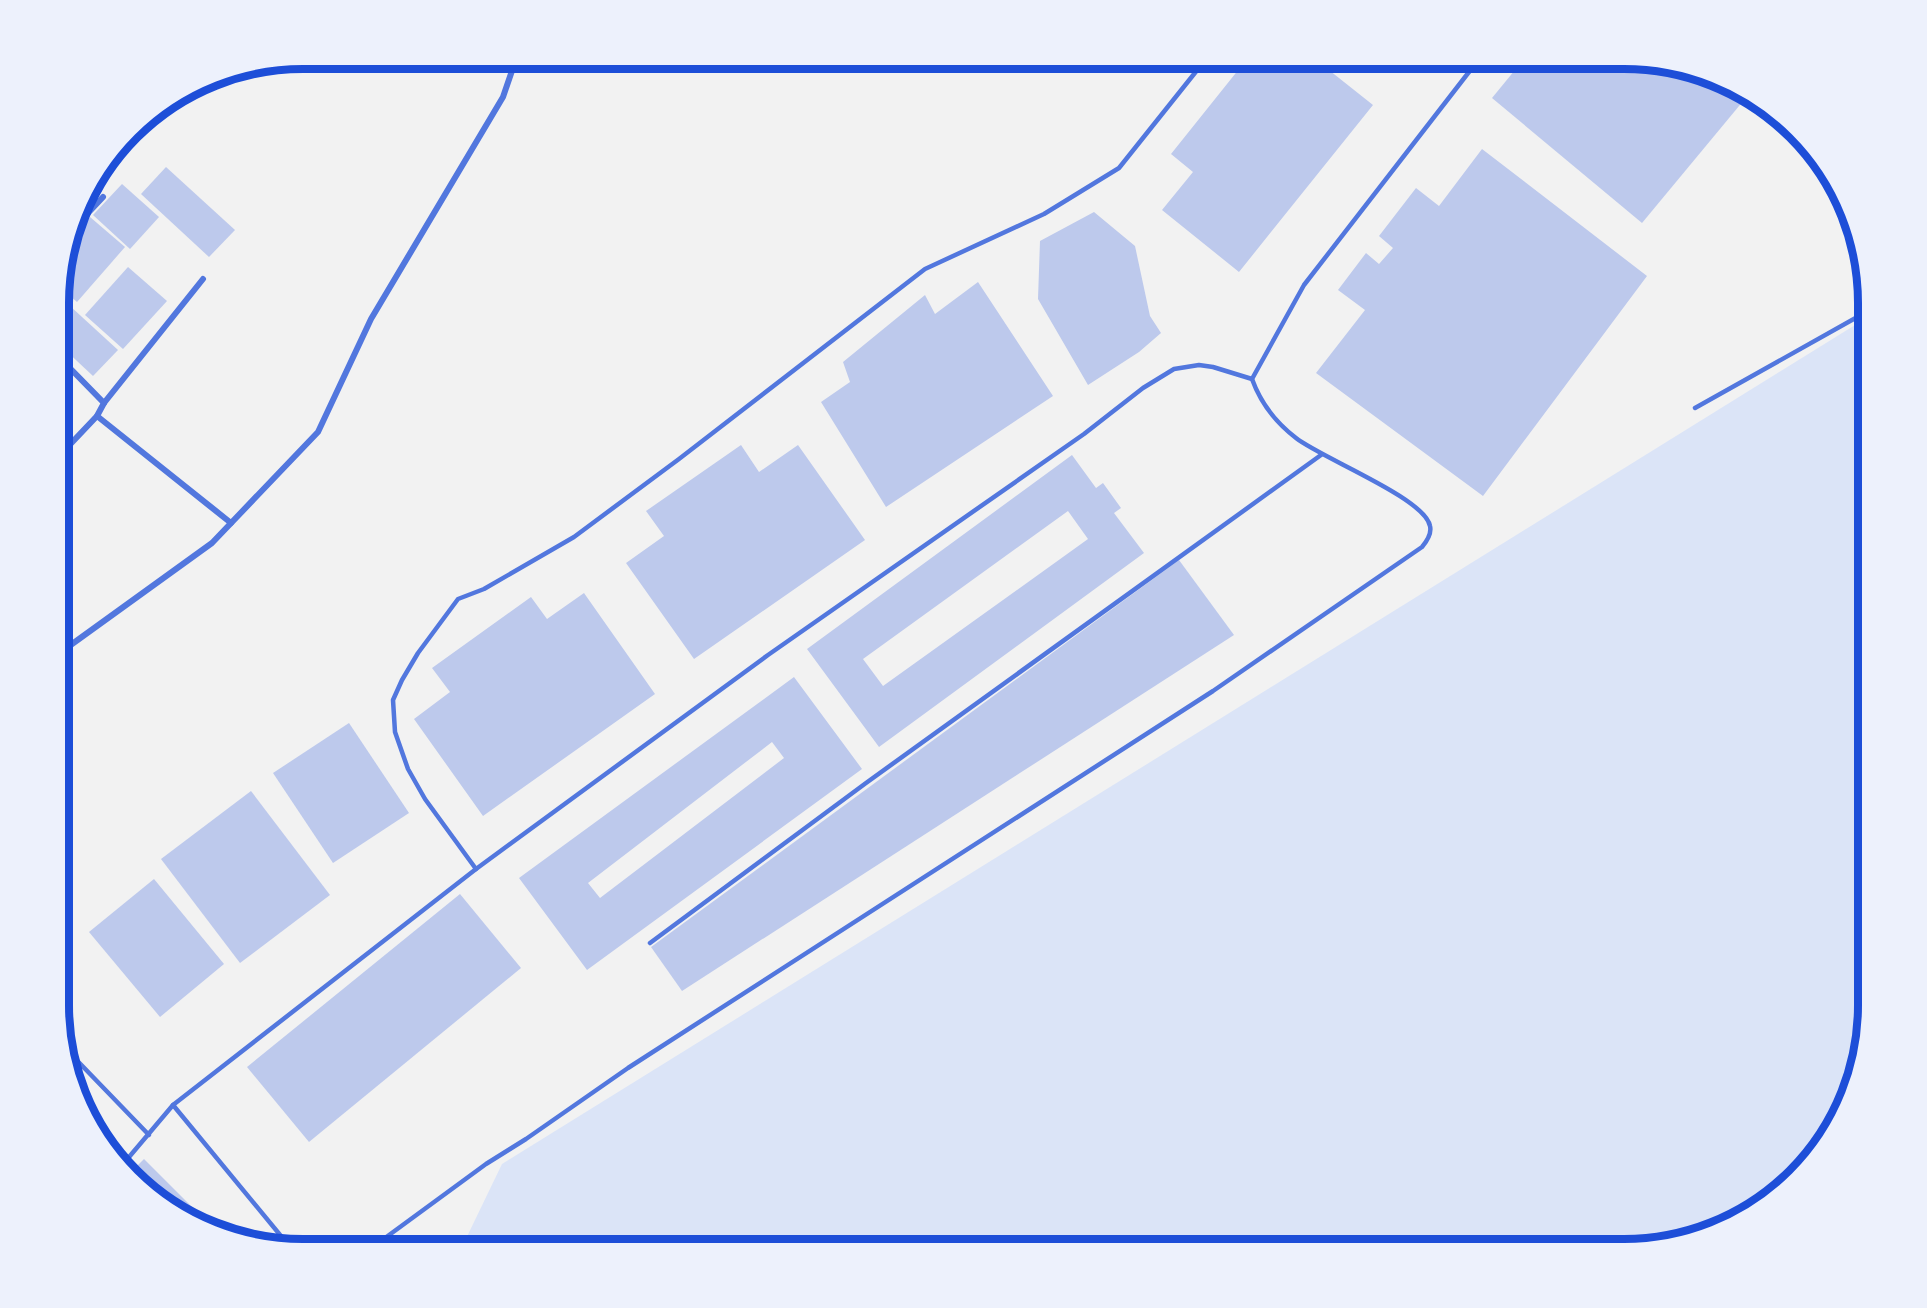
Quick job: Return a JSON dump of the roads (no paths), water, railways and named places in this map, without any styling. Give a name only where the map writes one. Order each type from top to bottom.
[{"type":"street","points":[[69,646],[212,543],[318,432],[371,319],[503,97],[512,69]]},
{"type":"street","points":[[86,215],[103,197]]},
{"type":"street","points":[[69,446],[97,416],[104,403],[203,279]]},
{"type":"street","points":[[69,367],[104,403]]},
{"type":"street","points":[[97,416],[231,523]]},
{"type":"lane","points":[[476,869],[425,799],[408,769],[395,732],[393,700],[402,680],[418,653],[458,599],[484,589],[574,537],[925,269],[1044,214],[1119,168],[1197,69]]},
{"type":"lane","points":[[1252,379],[1304,285],[1471,69]]},
{"type":"lane","points":[[1695,408],[1858,317]]},
{"type":"lane","points":[[127,1159],[149,1136],[172,1105],[476,869],[768,655],[1151,384],[1174,369],[1199,364],[1252,379]]},
{"type":"lane","points":[[385,1239],[478,1170],[628,1068],[1213,691],[1426,543],[1430,523],[1409,501],[1297,439],[1273,417],[1261,401],[1252,379]]},
{"type":"lane","points":[[650,943],[875,776],[1322,454]]},
{"type":"lane","points":[[75,1059],[149,1136]]},
{"type":"lane","points":[[172,1105],[281,1238]]}]
